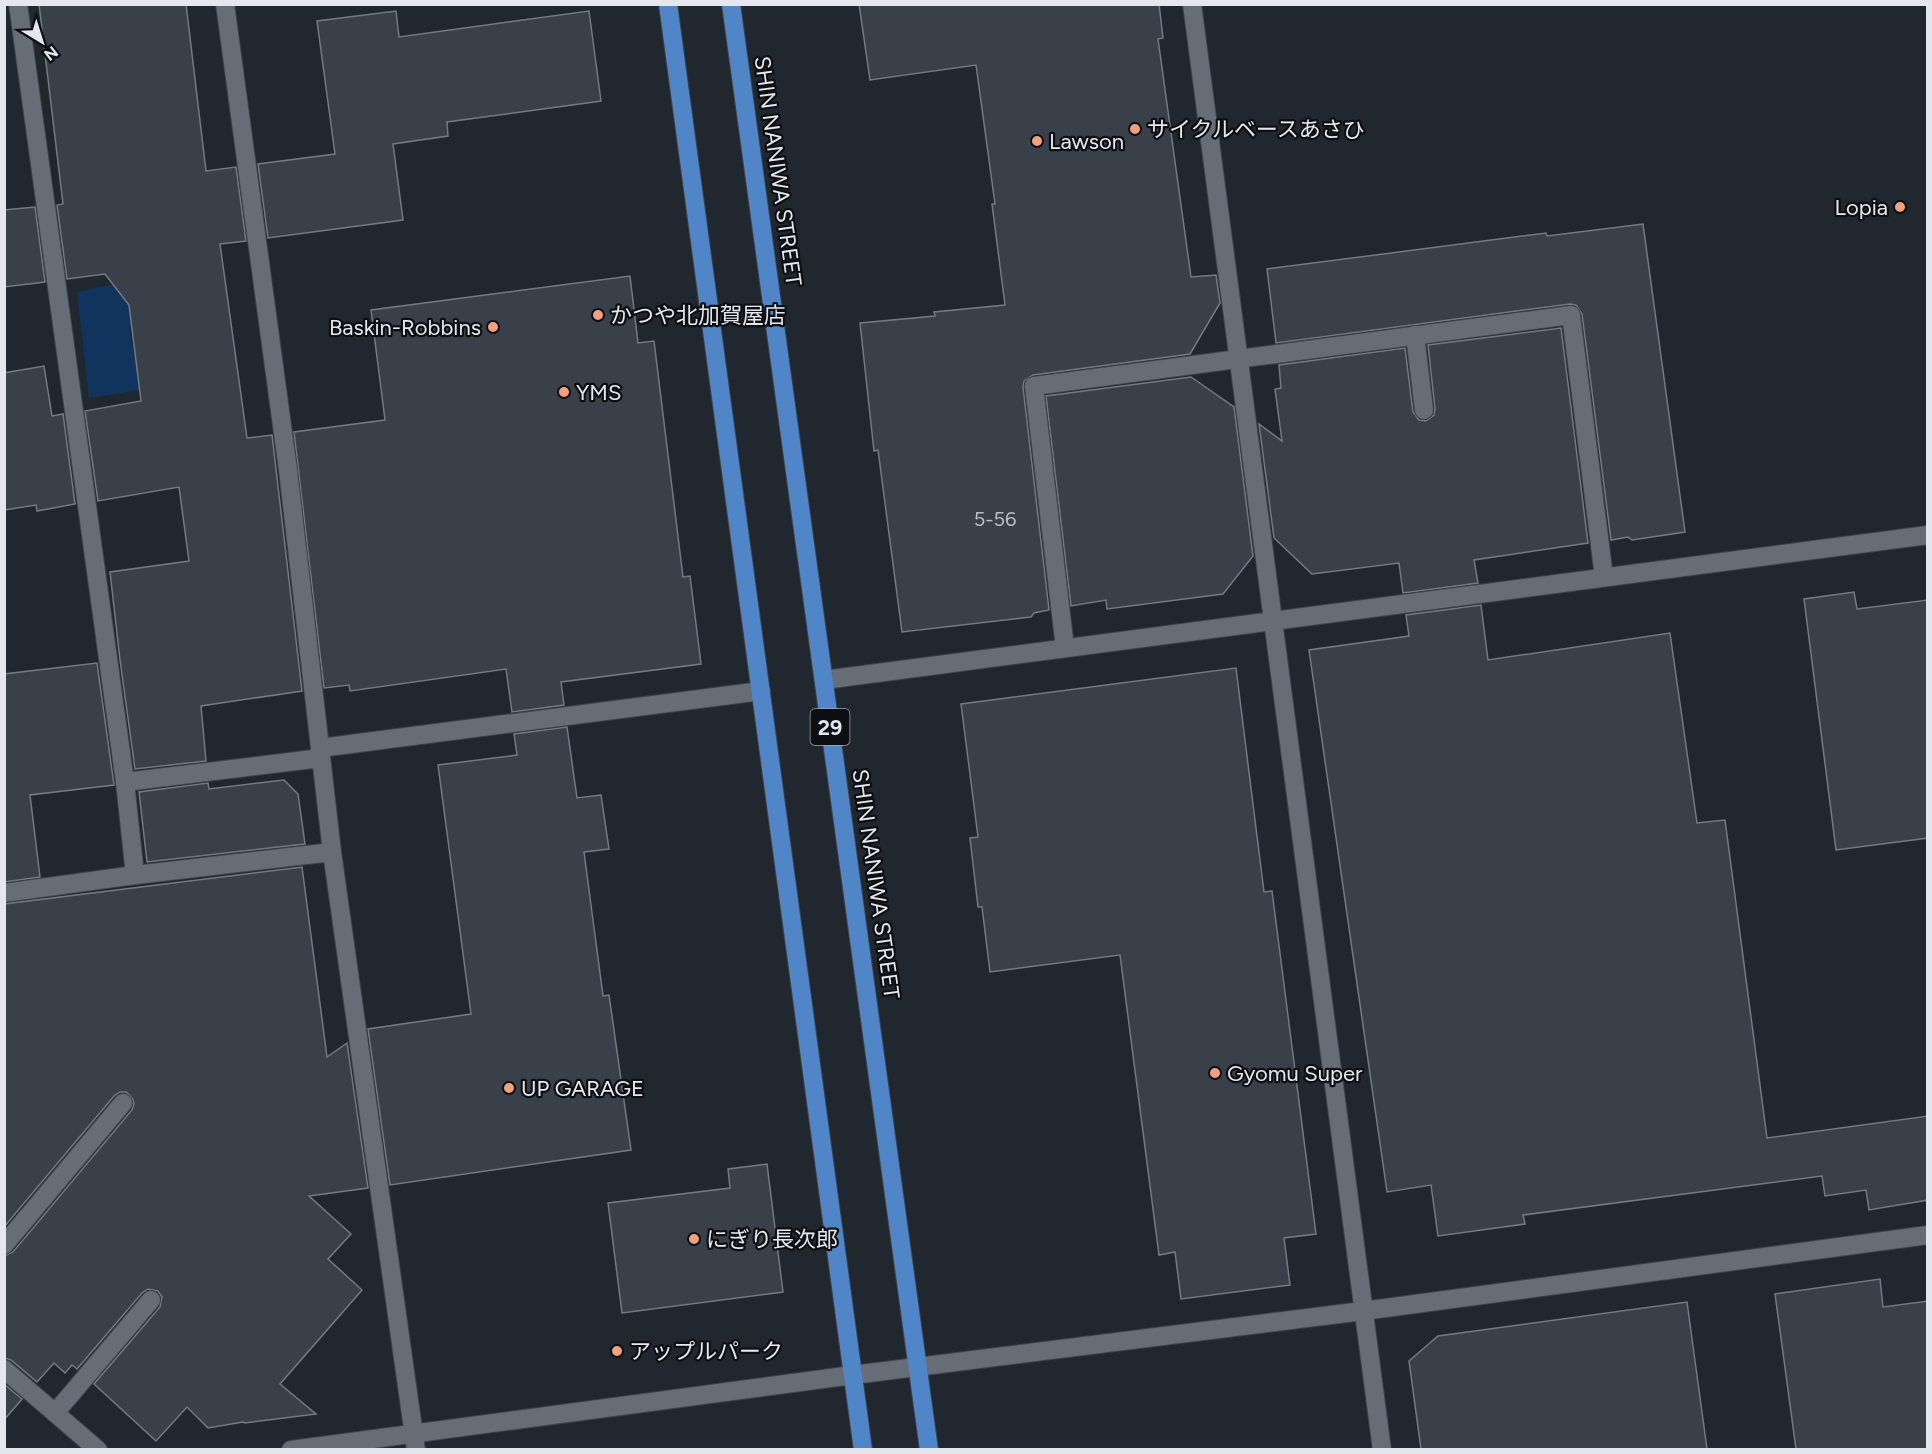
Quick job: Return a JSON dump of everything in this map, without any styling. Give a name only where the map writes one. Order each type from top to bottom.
[{"type":"main road","points":[[668,4],[863,1449]]},
{"type":"main road","name":"SHIN NANIWA STREET","points":[[731,4],[929,1449]]},
{"type":"street","points":[[18,4],[125,782],[135,875]]},
{"type":"street","points":[[225,4],[288,470],[332,852],[415,1442]]},
{"type":"street","points":[[1192,4],[1382,1449]]},
{"type":"street","points":[[1065,648],[1034,386],[1414,335],[1571,315],[1604,577]]},
{"type":"street","points":[[1414,335],[1424,410]]},
{"type":"street","points":[[824,680],[1928,535]]},
{"type":"street","points":[[125,782],[761,691]]},
{"type":"street","points":[[4,893],[332,852]]},
{"type":"street","points":[[4,1245],[123,1103]]},
{"type":"street","points":[[291,1449],[415,1442],[854,1375],[1363,1311],[1928,1235]]},
{"type":"street","points":[[55,1413],[151,1300]]},
{"type":"street","points":[[4,1369],[98,1449]]},
{"type":"shaded area","points":[[148,277],[158,322],[129,328],[141,390],[89,398],[77,292]]},
{"type":"building","points":[[39,4],[186,4],[206,171],[236,167],[246,241],[220,244],[247,438],[272,435],[302,691],[201,706],[206,761],[135,769],[110,572],[189,561],[179,487],[98,501],[85,411],[141,401],[129,305],[105,274],[67,279],[57,205],[63,204]]},
{"type":"building","points":[[859,4],[1159,4],[1163,38],[1158,39],[1191,277],[1216,275],[1220,303],[1190,354],[1033,375],[1024,381],[1049,610],[1034,613],[1031,617],[902,632],[878,450],[874,451],[860,323],[935,316],[934,312],[1005,305],[992,204],[995,204],[976,65],[870,80]]},
{"type":"building","points":[[396,11],[399,37],[589,11],[601,101],[447,122],[448,136],[393,144],[403,220],[268,238],[258,164],[335,154],[317,21]]},
{"type":"building","points":[[35,207],[45,282],[4,287],[4,210]]},
{"type":"building","points":[[1643,224],[1685,532],[1632,540],[1628,537],[1611,540],[1582,314],[1576,305],[1276,343],[1267,269],[1546,233],[1547,236]]},
{"type":"building","points":[[630,276],[638,343],[654,341],[683,577],[690,576],[701,664],[561,682],[564,705],[512,712],[506,669],[350,691],[349,685],[324,688],[294,432],[385,420],[371,310]]},
{"type":"building","points":[[1561,328],[1588,543],[1474,560],[1478,583],[1403,593],[1399,563],[1312,574],[1274,538],[1259,424],[1282,441],[1275,389],[1281,388],[1279,365],[1405,348],[1413,412],[1419,420],[1426,421],[1434,415],[1435,409],[1428,345]]},
{"type":"building","points":[[44,366],[52,416],[63,414],[75,504],[37,511],[36,505],[4,510],[4,373]]},
{"type":"building","points":[[1191,377],[1234,407],[1253,556],[1223,594],[1107,609],[1106,600],[1071,606],[1046,396]]},
{"type":"building","points":[[1854,592],[1857,609],[1928,600],[1928,838],[1836,850],[1804,599]]},
{"type":"building","points":[[1481,605],[1488,660],[1670,633],[1697,823],[1725,820],[1767,1138],[1928,1116],[1928,1200],[1869,1210],[1866,1190],[1825,1196],[1822,1176],[1523,1215],[1525,1224],[1438,1236],[1431,1185],[1387,1192],[1309,650],[1409,636],[1406,615]]},
{"type":"building","points":[[97,663],[114,785],[30,795],[40,877],[4,882],[4,674]]},
{"type":"building","points":[[1236,668],[1264,892],[1272,891],[1316,1234],[1284,1238],[1290,1285],[1181,1299],[1175,1252],[1159,1255],[1120,955],[990,972],[982,907],[978,907],[970,838],[978,837],[961,704]]},
{"type":"building","points":[[567,727],[577,798],[601,795],[609,849],[584,852],[603,996],[609,995],[631,1150],[390,1185],[368,1029],[471,1014],[438,765],[517,755],[514,734]]},
{"type":"building","points":[[284,780],[298,794],[305,844],[147,862],[139,792],[208,783],[209,789]]},
{"type":"building","points":[[302,867],[327,1057],[347,1043],[368,1188],[309,1196],[351,1234],[328,1259],[362,1290],[280,1384],[316,1414],[208,1428],[187,1407],[156,1441],[94,1384],[160,1307],[162,1297],[158,1291],[148,1289],[142,1293],[77,1369],[72,1365],[65,1373],[54,1363],[37,1382],[11,1360],[4,1358],[4,1256],[13,1252],[132,1110],[134,1104],[133,1099],[126,1092],[120,1092],[114,1096],[4,1227],[4,904]]},
{"type":"building","name":"にぎり長次郎","points":[[767,1164],[783,1292],[622,1313],[608,1203],[730,1188],[728,1169]]},
{"type":"building","points":[[1880,1279],[1883,1307],[1928,1301],[1928,1449],[1796,1449],[1775,1294]]},
{"type":"building","points":[[1687,1302],[1707,1449],[1421,1449],[1409,1361],[1438,1336]]},
{"type":"building","points":[[4,1384],[22,1399],[4,1420]]},
{"type":"place","name":"サイクルベースあさひ","points":[[1135,129]]},
{"type":"place","name":"Lawson","points":[[1037,141]]},
{"type":"place","name":"Lopia","points":[[1900,207]]},
{"type":"place","name":"かつや北加賀屋店","points":[[598,315]]},
{"type":"place","name":"Baskin-Robbins","points":[[493,327]]},
{"type":"place","name":"YMS","points":[[564,392]]},
{"type":"place","name":"Gyomu Super","points":[[1215,1073]]},
{"type":"place","name":"UP GARAGE","points":[[509,1088]]},
{"type":"place","name":"にぎり長次郎","points":[[694,1239]]},
{"type":"place","name":"アップルパーク","points":[[617,1351]]}]
